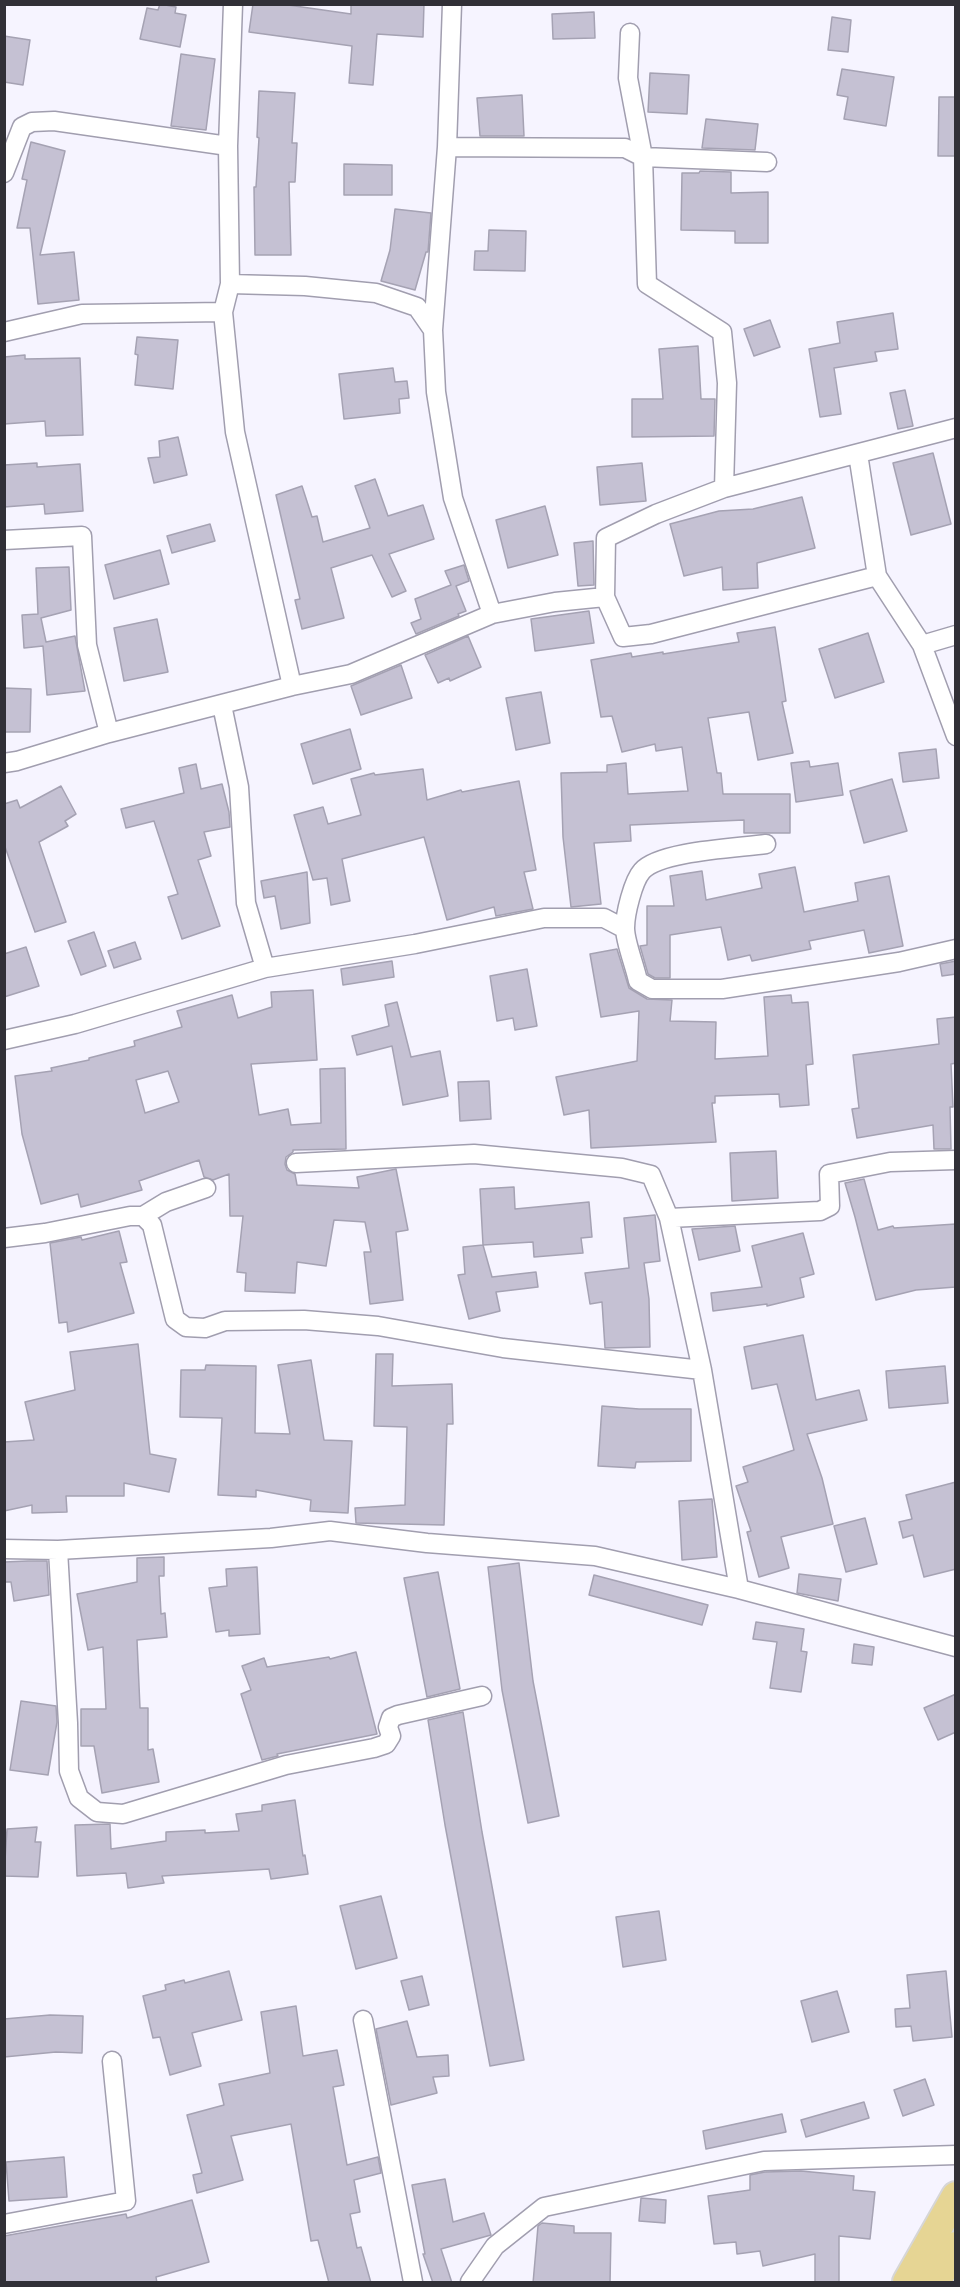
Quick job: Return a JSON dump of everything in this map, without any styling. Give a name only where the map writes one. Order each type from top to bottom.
[{"type":"main road","points":[[907,2283],[956,2196]]},
{"type":"main road","points":[[936,2283],[956,2246]]},
{"type":"street","points":[[233,4],[228,146],[230,284],[223,312],[235,432],[292,686]]},
{"type":"street","points":[[452,4],[447,147],[433,330],[436,392],[453,498],[492,614]]},
{"type":"street","points":[[630,33],[628,78],[643,157],[648,284],[722,332],[727,383],[724,488]]},
{"type":"street","points":[[4,173],[22,127],[32,122],[54,121],[228,146]]},
{"type":"street","points":[[447,147],[626,148],[643,157],[767,162]]},
{"type":"street","points":[[230,284],[305,286],[376,293],[417,307],[433,330]]},
{"type":"street","points":[[4,332],[82,314],[223,312]]},
{"type":"street","points":[[877,576],[682,628],[623,637],[605,597],[606,538],[656,514],[724,488],[956,428]]},
{"type":"street","points":[[858,454],[877,576],[922,645],[956,736]]},
{"type":"street","points":[[4,540],[82,536],[87,645],[109,733]]},
{"type":"street","points":[[4,763],[109,733],[292,686],[351,674],[492,614],[555,602],[605,597]]},
{"type":"street","points":[[922,645],[956,635]]},
{"type":"street","points":[[222,705],[239,787],[246,903],[265,968]]},
{"type":"street","points":[[766,844],[670,856],[652,863],[642,871],[634,887],[625,929],[638,981],[652,989],[722,989],[899,962],[956,949]]},
{"type":"street","points":[[4,1040],[75,1024],[265,968],[415,944],[544,918],[604,918],[625,929]]},
{"type":"street","points":[[296,1163],[474,1154],[622,1168],[651,1175],[669,1218],[702,1370],[739,1589]]},
{"type":"street","points":[[669,1218],[820,1210],[830,1206],[829,1174],[890,1162],[956,1160]]},
{"type":"street","points":[[4,1238],[45,1233],[130,1216],[143,1216],[166,1202],[206,1188]]},
{"type":"street","points":[[143,1216],[152,1225],[175,1319],[186,1327],[205,1328],[225,1322],[282,1320],[357,1324],[503,1347],[702,1370]]},
{"type":"street","points":[[4,1550],[58,1550],[271,1538],[330,1531],[427,1542],[595,1556],[739,1589],[956,1647]]},
{"type":"street","points":[[58,1550],[69,1771],[79,1798],[97,1812],[123,1814],[286,1765],[374,1748],[386,1744],[391,1736],[388,1727],[391,1718],[482,1696]]},
{"type":"street","points":[[363,2020],[413,2283]]},
{"type":"street","points":[[4,2224],[126,2201],[112,2061]]},
{"type":"street","points":[[470,2283],[495,2246],[544,2207],[764,2161],[956,2155]]},
{"type":"building","points":[[160,4],[176,7],[175,13],[186,15],[180,47],[140,39],[147,8],[158,10]]},
{"type":"building","points":[[253,4],[281,4],[351,14],[351,4],[424,4],[423,37],[377,34],[373,85],[349,83],[352,46],[249,32]]},
{"type":"building","points":[[594,12],[595,38],[553,39],[552,14]]},
{"type":"building","points":[[832,17],[851,20],[848,52],[828,50]]},
{"type":"building","points":[[4,36],[30,40],[23,85],[4,82]]},
{"type":"building","points":[[181,54],[215,59],[206,130],[171,126]]},
{"type":"building","points":[[842,69],[894,77],[886,126],[844,119],[848,97],[837,95]]},
{"type":"building","points":[[650,73],[689,75],[687,114],[648,112]]},
{"type":"building","points":[[259,91],[295,93],[292,143],[297,143],[295,182],[289,182],[291,255],[255,255],[254,187],[256,187],[259,138],[257,137]]},
{"type":"building","points":[[522,95],[524,136],[480,136],[477,98]]},
{"type":"building","points":[[939,97],[955,97],[956,156],[938,156]]},
{"type":"building","points":[[706,119],[758,124],[755,150],[702,148]]},
{"type":"building","points":[[31,142],[65,151],[40,255],[74,252],[79,300],[38,304],[30,228],[17,228],[27,180],[22,179]]},
{"type":"building","points":[[344,164],[392,165],[392,195],[344,195]]},
{"type":"building","points":[[700,171],[731,172],[731,193],[768,192],[768,243],[735,243],[735,231],[681,230],[682,173],[699,173]]},
{"type":"building","points":[[395,209],[431,213],[428,252],[426,252],[415,290],[381,281],[390,250]]},
{"type":"building","points":[[489,230],[526,231],[525,271],[474,270],[475,251],[488,251]]},
{"type":"building","points":[[893,313],[898,349],[875,352],[877,361],[834,368],[841,414],[820,417],[809,349],[840,343],[837,322]]},
{"type":"building","points":[[770,320],[780,347],[754,356],[744,329]]},
{"type":"building","points":[[137,337],[178,340],[173,389],[135,385]]},
{"type":"building","points":[[698,346],[701,399],[715,399],[714,436],[632,437],[632,399],[663,399],[659,349]]},
{"type":"building","points":[[25,355],[25,359],[80,358],[83,435],[46,436],[45,421],[4,424],[4,357]]},
{"type":"building","points":[[393,368],[395,382],[407,381],[409,398],[399,399],[400,413],[344,419],[339,374]]},
{"type":"building","points":[[905,390],[913,426],[898,429],[890,393]]},
{"type":"building","points":[[178,437],[187,475],[154,483],[148,458],[160,457],[159,441]]},
{"type":"building","points":[[933,453],[951,524],[911,535],[893,463]]},
{"type":"building","points":[[37,463],[37,467],[80,464],[83,511],[45,514],[44,504],[4,507],[4,465]]},
{"type":"building","points":[[642,463],[646,501],[600,505],[597,467]]},
{"type":"building","points":[[375,479],[388,516],[423,505],[434,539],[389,554],[406,591],[392,597],[372,555],[331,568],[344,618],[302,629],[295,600],[300,599],[276,495],[302,486],[312,517],[317,516],[323,542],[370,528],[355,486]]},
{"type":"building","points":[[802,497],[815,548],[757,563],[758,588],[723,590],[722,567],[684,576],[670,524],[719,511],[753,509]]},
{"type":"building","points":[[545,506],[558,555],[508,568],[496,520]]},
{"type":"building","points":[[210,524],[215,541],[172,553],[167,536]]},
{"type":"building","points":[[593,541],[594,585],[578,586],[574,543]]},
{"type":"building","points":[[160,550],[169,584],[114,599],[105,565]]},
{"type":"building","points":[[464,565],[469,581],[456,586],[466,611],[416,634],[411,623],[421,619],[415,599],[451,585],[445,571]]},
{"type":"building","points":[[69,567],[71,610],[41,618],[46,642],[75,636],[85,691],[47,695],[43,646],[24,648],[22,615],[38,614],[36,568]]},
{"type":"building","points":[[589,611],[594,643],[535,651],[531,619]]},
{"type":"building","points":[[157,619],[168,672],[124,681],[114,628]]},
{"type":"building","points":[[775,627],[786,701],[782,702],[793,753],[758,760],[749,712],[708,718],[717,773],[721,773],[723,794],[790,794],[790,833],[744,833],[744,820],[630,825],[631,841],[594,843],[601,904],[571,907],[563,837],[561,773],[607,772],[607,765],[626,763],[628,794],[688,791],[682,747],[656,751],[655,744],[622,752],[612,716],[601,717],[591,660],[631,653],[632,657],[663,652],[663,654],[739,642],[737,633]]},
{"type":"building","points":[[868,633],[884,682],[835,698],[819,649]]},
{"type":"building","points":[[468,636],[481,667],[450,681],[449,678],[438,683],[425,655]]},
{"type":"building","points":[[401,665],[412,698],[361,715],[351,686]]},
{"type":"building","points":[[4,688],[31,689],[30,732],[4,732]]},
{"type":"building","points":[[541,692],[550,743],[516,750],[506,698]]},
{"type":"building","points":[[350,729],[361,769],[313,784],[301,744]]},
{"type":"building","points":[[936,749],[939,778],[903,782],[899,753]]},
{"type":"building","points":[[809,761],[810,767],[838,763],[843,795],[796,802],[791,763]]},
{"type":"building","points":[[196,764],[201,789],[222,784],[230,827],[204,832],[211,856],[198,860],[220,926],[182,939],[168,897],[178,894],[154,821],[126,828],[121,809],[184,793],[179,768]]},
{"type":"building","points":[[423,769],[427,800],[461,790],[462,792],[519,781],[536,870],[524,872],[533,909],[496,916],[494,907],[447,920],[424,837],[342,859],[350,901],[331,905],[327,878],[313,880],[294,815],[323,807],[328,824],[361,815],[351,779],[374,773],[375,775]]},
{"type":"building","points":[[892,779],[907,831],[864,843],[850,791]]},
{"type":"building","points":[[61,786],[76,814],[65,821],[68,826],[39,842],[66,922],[35,932],[4,844],[4,804],[17,800],[20,808]]},
{"type":"building","points":[[795,867],[804,912],[858,901],[855,883],[889,876],[903,946],[869,953],[864,930],[809,941],[811,949],[752,961],[750,955],[728,960],[721,927],[670,935],[670,978],[655,978],[648,974],[640,946],[647,945],[647,906],[674,906],[670,876],[702,871],[706,900],[762,888],[759,874]]},
{"type":"building","points":[[307,872],[310,923],[281,929],[275,896],[264,898],[261,881]]},
{"type":"building","points":[[94,932],[106,966],[81,975],[68,941]]},
{"type":"building","points":[[135,942],[141,959],[114,968],[108,951]]},
{"type":"building","points":[[26,947],[39,986],[4,997],[4,954]]},
{"type":"building","points":[[617,949],[629,988],[647,999],[672,1000],[670,1021],[716,1022],[715,1059],[768,1056],[764,997],[791,995],[792,1003],[808,1002],[813,1064],[806,1065],[809,1105],[780,1107],[779,1094],[715,1096],[715,1103],[712,1103],[716,1142],[591,1148],[589,1110],[564,1115],[556,1077],[637,1061],[639,1011],[601,1017],[590,954]]},
{"type":"building","points":[[392,961],[394,977],[343,985],[341,969]]},
{"type":"building","points":[[956,961],[956,974],[942,976],[940,964]]},
{"type":"building","points":[[527,969],[537,1026],[515,1030],[513,1018],[497,1021],[490,976]]},
{"type":"building","points":[[313,990],[317,1060],[251,1064],[259,1115],[288,1109],[291,1125],[321,1123],[320,1069],[345,1068],[346,1149],[293,1150],[286,1157],[285,1164],[287,1170],[295,1174],[297,1185],[359,1188],[357,1177],[396,1169],[408,1230],[396,1232],[403,1300],[370,1304],[364,1252],[371,1252],[365,1222],[334,1220],[326,1266],[297,1262],[295,1293],[245,1291],[246,1273],[237,1272],[243,1216],[230,1216],[229,1174],[213,1180],[204,1177],[199,1160],[139,1181],[142,1190],[100,1202],[81,1207],[78,1194],[41,1204],[22,1134],[15,1076],[52,1071],[51,1068],[89,1060],[89,1058],[135,1046],[134,1041],[182,1027],[177,1011],[232,995],[238,1018],[272,1007],[271,992]],"holes":[[[168,1071],[179,1102],[145,1113],[136,1080]]]},
{"type":"building","points":[[397,1002],[411,1057],[440,1051],[448,1096],[403,1105],[392,1046],[357,1055],[352,1036],[389,1026],[385,1005]]},
{"type":"building","points":[[956,1017],[956,1063],[951,1064],[953,1107],[950,1107],[951,1149],[934,1149],[933,1125],[857,1138],[852,1109],[859,1108],[853,1055],[939,1044],[937,1019]]},
{"type":"building","points":[[489,1081],[491,1119],[460,1121],[458,1082]]},
{"type":"building","points":[[776,1151],[778,1198],[732,1201],[730,1153]]},
{"type":"building","points":[[864,1179],[878,1230],[893,1226],[894,1228],[956,1224],[956,1287],[916,1290],[876,1300],[845,1183]]},
{"type":"building","points":[[514,1187],[515,1209],[589,1202],[592,1237],[581,1238],[583,1253],[534,1257],[533,1242],[483,1245],[480,1189]]},
{"type":"building","points":[[655,1215],[660,1261],[644,1263],[649,1299],[650,1347],[605,1348],[602,1302],[590,1304],[585,1273],[629,1268],[624,1218]]},
{"type":"building","points":[[735,1226],[740,1251],[699,1260],[692,1229]]},
{"type":"building","points":[[119,1231],[127,1262],[120,1263],[134,1313],[68,1332],[67,1322],[59,1323],[50,1243],[81,1237],[82,1240]]},
{"type":"building","points":[[803,1233],[814,1274],[800,1278],[804,1297],[767,1306],[767,1304],[713,1311],[711,1293],[762,1287],[752,1246]]},
{"type":"building","points":[[483,1245],[492,1277],[536,1272],[538,1287],[496,1292],[500,1311],[469,1319],[458,1275],[465,1274],[463,1247]]},
{"type":"building","points":[[803,1335],[816,1400],[859,1390],[867,1420],[807,1434],[822,1478],[833,1524],[781,1537],[789,1568],[759,1577],[747,1532],[751,1531],[736,1486],[748,1482],[743,1467],[794,1450],[777,1384],[752,1389],[744,1347]]},
{"type":"building","points":[[138,1344],[150,1454],[176,1459],[169,1492],[124,1483],[124,1496],[66,1496],[67,1512],[32,1513],[32,1505],[4,1511],[4,1442],[34,1440],[25,1402],[75,1390],[70,1352]]},
{"type":"building","points":[[376,1354],[393,1354],[392,1386],[452,1384],[453,1424],[447,1424],[444,1525],[356,1523],[355,1508],[405,1505],[407,1427],[374,1426]]},
{"type":"building","points":[[311,1360],[324,1440],[352,1441],[348,1513],[310,1511],[311,1500],[256,1490],[256,1497],[218,1495],[222,1418],[180,1417],[181,1370],[205,1370],[206,1365],[256,1366],[255,1433],[290,1434],[278,1365]]},
{"type":"building","points":[[945,1366],[948,1403],[889,1408],[886,1371]]},
{"type":"building","points":[[602,1406],[691,1409],[691,1461],[636,1462],[635,1468],[598,1466]]},
{"type":"building","points":[[956,1482],[956,1569],[924,1577],[913,1535],[903,1538],[899,1522],[912,1519],[906,1495]]},
{"type":"building","points":[[712,1499],[717,1557],[682,1560],[679,1501]]},
{"type":"building","points":[[865,1518],[877,1564],[846,1572],[834,1526]]},
{"type":"building","points":[[164,1557],[164,1576],[159,1576],[161,1614],[165,1613],[167,1637],[137,1640],[140,1708],[148,1708],[148,1750],[153,1749],[159,1782],[102,1793],[94,1746],[81,1746],[81,1709],[106,1709],[103,1647],[88,1650],[77,1594],[137,1582],[137,1558]]},
{"type":"building","points":[[47,1561],[49,1595],[14,1601],[11,1582],[4,1582],[4,1562]]},
{"type":"building","points":[[519,1563],[533,1681],[559,1816],[528,1823],[502,1690],[488,1567]]},
{"type":"building","points":[[257,1567],[260,1634],[229,1636],[229,1630],[216,1632],[209,1588],[227,1586],[226,1569]]},
{"type":"building","points":[[438,1572],[460,1689],[427,1697],[404,1578]]},
{"type":"building","points":[[799,1574],[841,1579],[838,1601],[797,1593]]},
{"type":"building","points":[[594,1575],[708,1605],[702,1625],[589,1595]]},
{"type":"building","points":[[756,1622],[804,1629],[801,1651],[807,1652],[801,1692],[770,1688],[777,1642],[753,1639]]},
{"type":"building","points":[[854,1644],[874,1647],[872,1665],[852,1663]]},
{"type":"building","points":[[356,1652],[377,1734],[277,1754],[278,1756],[262,1760],[241,1694],[251,1690],[242,1666],[264,1658],[267,1667],[329,1657],[330,1659]]},
{"type":"building","points":[[956,1694],[956,1732],[938,1740],[924,1708]]},
{"type":"building","points":[[21,1701],[56,1706],[57,1722],[48,1775],[10,1770]]},
{"type":"building","points":[[463,1712],[482,1832],[524,2060],[490,2066],[428,1720]]},
{"type":"building","points":[[295,1800],[303,1856],[305,1855],[308,1874],[271,1879],[269,1869],[162,1876],[164,1883],[128,1888],[126,1873],[77,1876],[75,1825],[110,1824],[111,1849],[166,1841],[166,1832],[239,1831],[236,1814],[262,1811],[262,1805]]},
{"type":"building","points":[[37,1827],[35,1842],[41,1842],[38,1877],[4,1876],[7,1829]]},
{"type":"building","points":[[381,1896],[397,1958],[356,1969],[340,1906]]},
{"type":"building","points":[[659,1911],[666,1960],[623,1967],[616,1917]]},
{"type":"building","points":[[229,1971],[242,2020],[192,2033],[201,2066],[170,2075],[160,2037],[153,2038],[143,1996],[166,1990],[165,1985],[184,1980],[185,1983]]},
{"type":"building","points":[[946,1971],[952,2037],[913,2041],[911,2026],[896,2027],[895,2009],[910,2008],[907,1975]]},
{"type":"building","points":[[422,1976],[429,2005],[409,2010],[401,1981]]},
{"type":"building","points":[[837,1991],[849,2032],[812,2042],[801,2001]]},
{"type":"building","points":[[296,2006],[303,2056],[337,2050],[344,2085],[333,2087],[347,2165],[378,2157],[381,2173],[354,2180],[360,2212],[350,2214],[357,2248],[361,2247],[371,2283],[329,2283],[318,2240],[311,2241],[291,2124],[231,2136],[243,2180],[197,2193],[193,2175],[202,2173],[187,2115],[224,2105],[219,2084],[270,2073],[261,2012]]},
{"type":"building","points":[[50,2015],[83,2016],[82,2053],[56,2052],[4,2057],[4,2019]]},
{"type":"building","points":[[407,2021],[417,2057],[448,2055],[449,2076],[433,2077],[437,2093],[391,2105],[376,2029]]},
{"type":"building","points":[[925,2079],[934,2105],[903,2116],[894,2090]]},
{"type":"building","points":[[864,2102],[869,2118],[806,2137],[801,2120]]},
{"type":"building","points":[[782,2114],[786,2132],[706,2149],[703,2131]]},
{"type":"building","points":[[64,2157],[67,2197],[9,2201],[6,2162]]},
{"type":"building","points":[[801,2171],[854,2176],[853,2190],[875,2192],[870,2239],[839,2236],[839,2283],[815,2283],[815,2254],[763,2266],[760,2251],[737,2254],[736,2242],[714,2244],[708,2196],[750,2190],[750,2175],[765,2172]]},
{"type":"building","points":[[445,2179],[453,2222],[484,2213],[491,2235],[441,2249],[452,2283],[433,2283],[423,2254],[425,2254],[412,2185]]},
{"type":"building","points":[[641,2198],[666,2200],[665,2223],[639,2221]]},
{"type":"building","points":[[192,2200],[209,2262],[156,2277],[157,2283],[4,2283],[4,2236],[126,2214],[127,2218]]},
{"type":"building","points":[[542,2223],[574,2226],[574,2233],[611,2233],[610,2283],[533,2283],[538,2226]]}]
